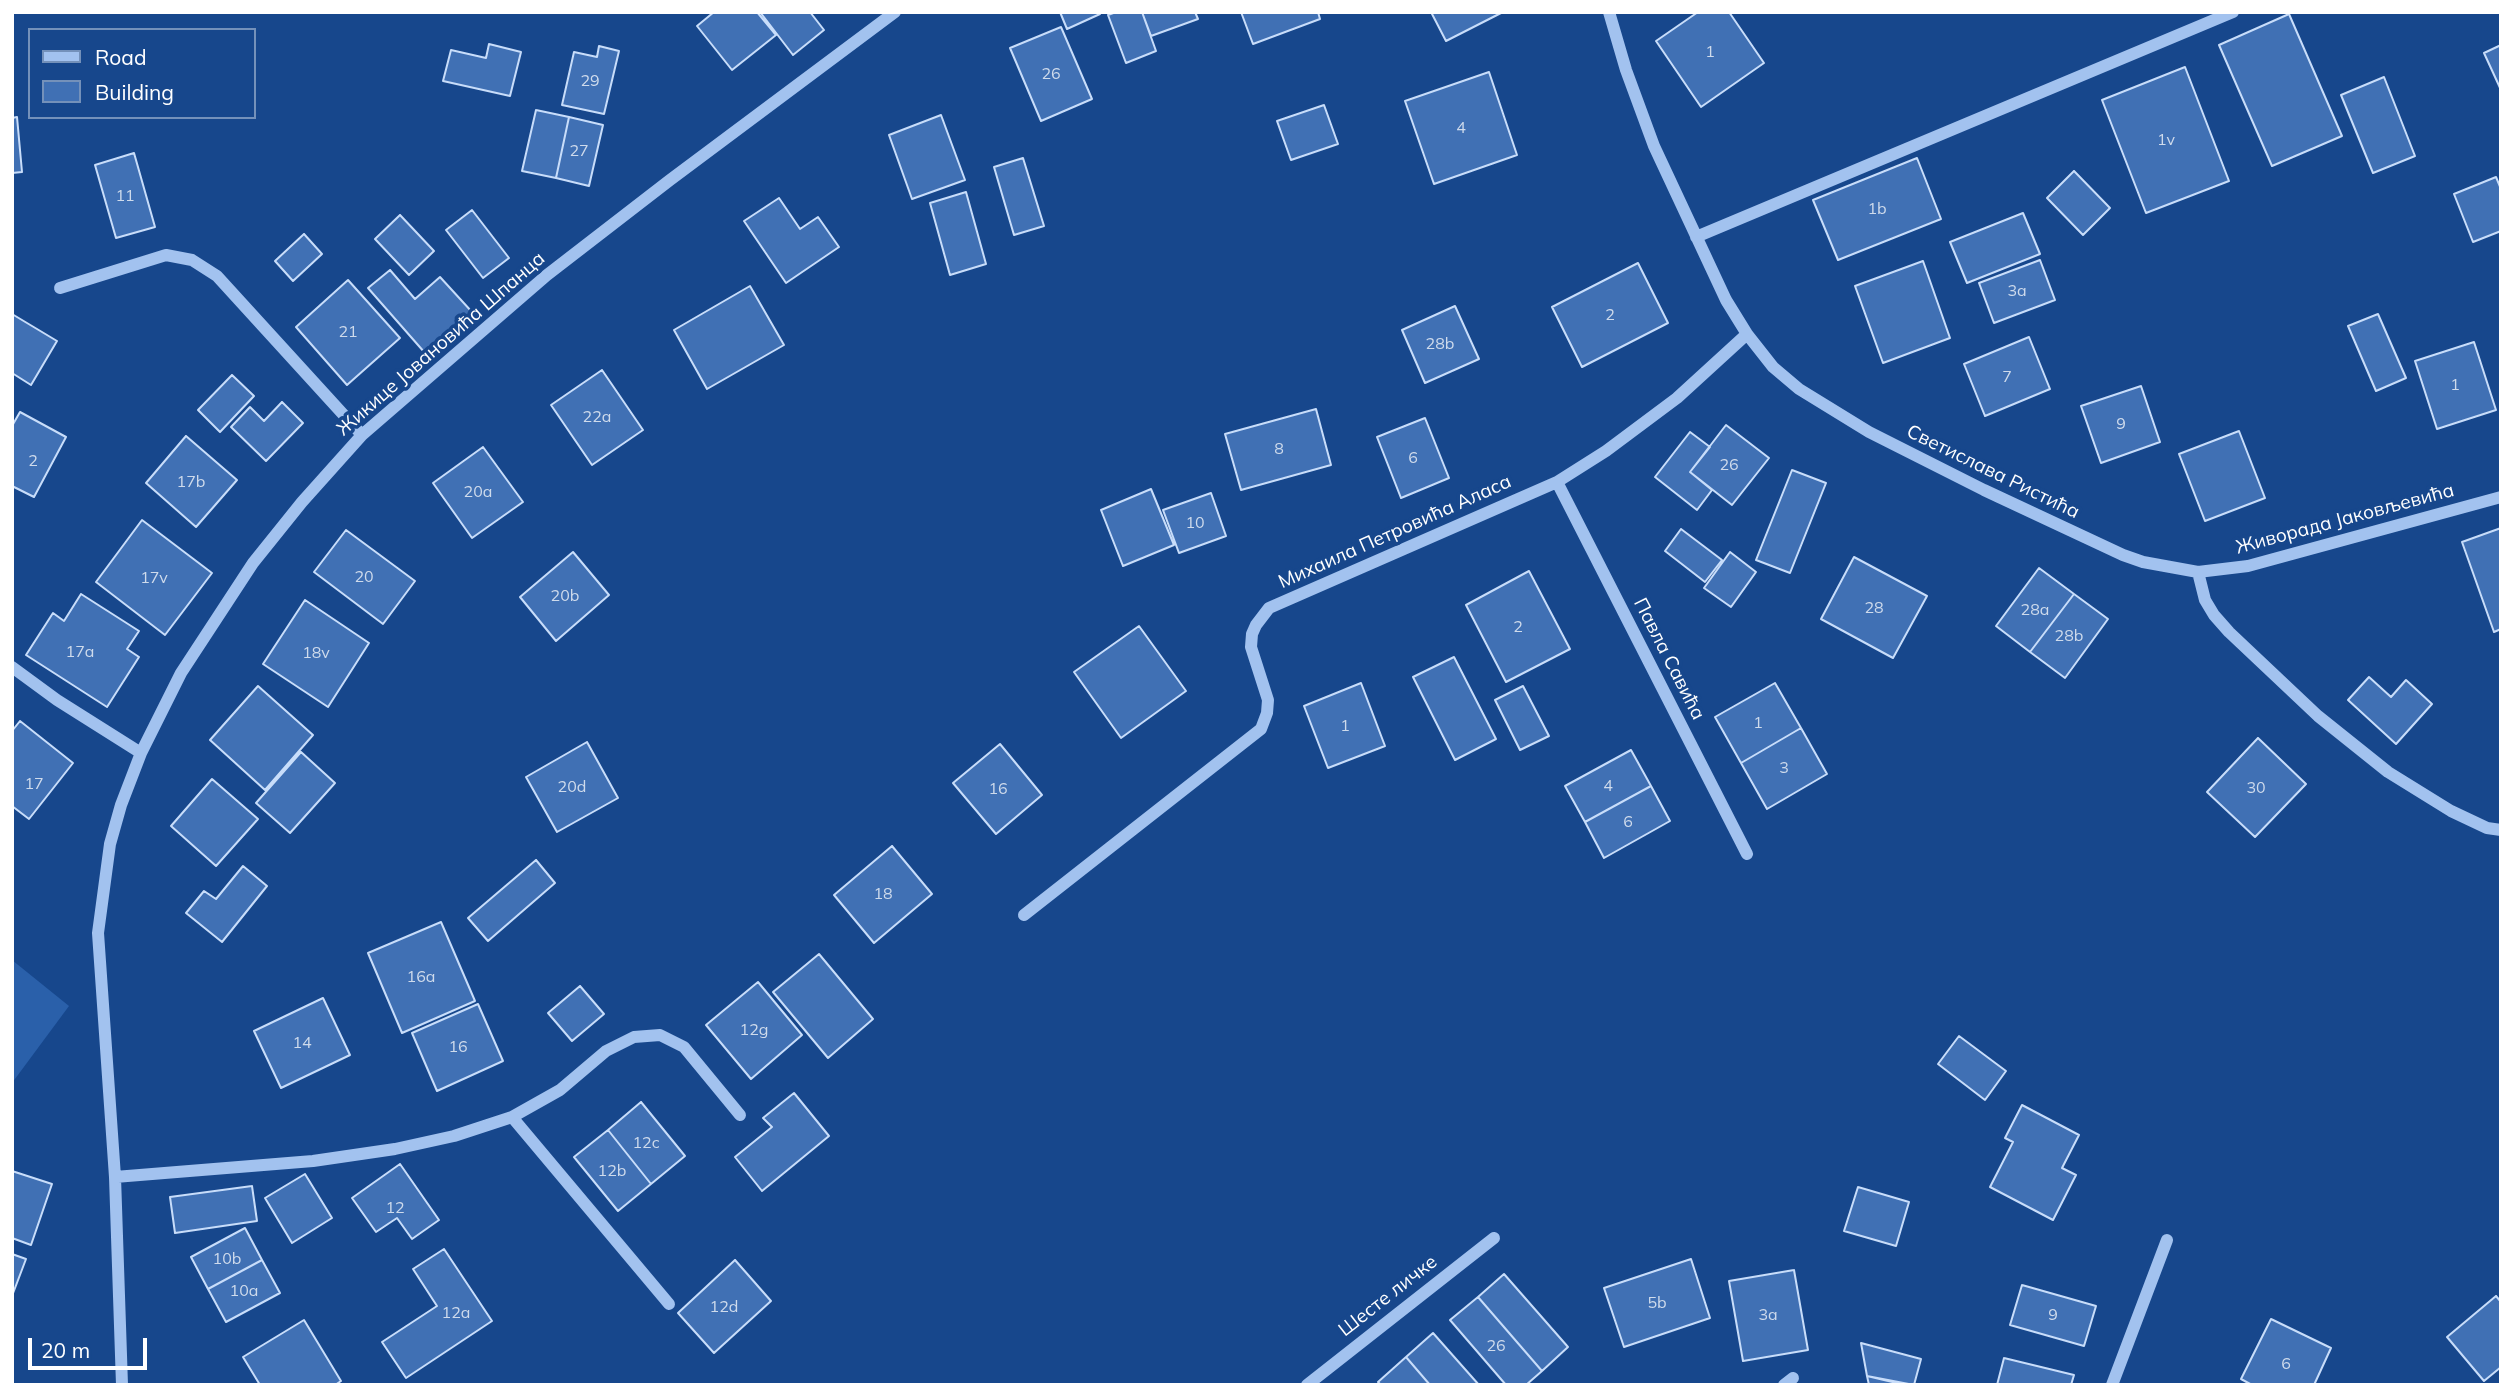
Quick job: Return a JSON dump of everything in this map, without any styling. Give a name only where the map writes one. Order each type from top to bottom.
[{"type":"street","name":"Жикице Јовановића Шпанца","points":[[122,1385],[115,1177],[98,933],[110,844],[121,805],[141,753],[181,673],[253,563],[302,502],[362,435],[547,275],[895,12]]},
{"type":"street","name":"Светислава Ристића","points":[[1609,12],[1626,70],[1654,146],[1696,237],[1726,300],[1746,334],[1773,367],[1799,389],[1869,432],[1984,491],[2123,555],[2143,562],[2199,572]]},
{"type":"street","points":[[1696,237],[2232,12]]},
{"type":"street","points":[[60,288],[166,256],[192,260],[218,276],[362,435]]},
{"type":"street","name":"Михаила Петровића Аласа","points":[[1024,915],[1261,729],[1267,713],[1268,699],[1251,647],[1256,625],[1269,608],[1557,482],[1606,451],[1677,398],[1746,334]]},
{"type":"street","name":"Павла Савића","points":[[1557,482],[1747,855]]},
{"type":"street","name":"Живорада Јаковљевића","points":[[2199,572],[2248,566],[2501,497]]},
{"type":"street","points":[[2199,572],[2205,600],[2214,615],[2318,716],[2388,772],[2451,811],[2487,828],[2501,830]]},
{"type":"street","points":[[12,667],[57,700],[141,753]]},
{"type":"street","points":[[115,1177],[313,1161],[395,1149],[454,1136],[512,1117],[560,1090],[606,1051],[634,1037],[660,1035],[684,1047],[740,1115]]},
{"type":"street","points":[[512,1117],[669,1304]]},
{"type":"street","name":"Шесте личке","points":[[1307,1385],[1494,1238]]},
{"type":"street","points":[[2112,1385],[2167,1240]]},
{"type":"shaded area","points":[[12,960],[69,1006],[12,1083]]},
{"type":"building","points":[[714,12],[757,12],[776,35],[732,70],[697,26]]},
{"type":"building","points":[[760,12],[810,12],[824,30],[793,55]]},
{"type":"building","points":[[1060,12],[1099,12],[1100,14],[1067,29]]},
{"type":"building","points":[[1116,12],[1142,12],[1156,51],[1126,63],[1108,15]]},
{"type":"building","points":[[1142,12],[1195,12],[1198,19],[1151,36]]},
{"type":"building","points":[[1241,12],[1318,12],[1320,19],[1253,44]]},
{"type":"building","points":[[1431,12],[1500,12],[1501,13],[1446,41]]},
{"type":"building","points":[[1698,12],[1729,12],[1764,63],[1701,107],[1656,41]]},
{"type":"building","points":[[2289,14],[2342,136],[2272,166],[2219,45]]},
{"type":"building","points":[[1061,27],[1092,99],[1041,121],[1010,48]]},
{"type":"building","points":[[489,44],[521,52],[510,96],[443,81],[451,50],[486,58]]},
{"type":"building","points":[[2501,45],[2501,90],[2484,53]]},
{"type":"building","points":[[599,46],[619,51],[604,114],[562,105],[574,52],[597,57]]},
{"type":"building","points":[[2185,67],[2229,181],[2146,213],[2102,100]]},
{"type":"building","points":[[1489,72],[1517,155],[1434,184],[1405,101]]},
{"type":"building","points":[[2384,77],[2415,156],[2373,173],[2341,95]]},
{"type":"building","points":[[1324,105],[1338,144],[1291,160],[1277,121]]},
{"type":"building","points":[[536,110],[569,117],[556,178],[522,171]]},
{"type":"building","points":[[941,115],[965,180],[912,199],[889,135]]},
{"type":"building","points":[[17,117],[22,172],[12,173],[12,118]]},
{"type":"building","points":[[569,117],[603,125],[589,186],[556,178]]},
{"type":"building","points":[[134,153],[155,227],[116,238],[95,165]]},
{"type":"building","points":[[1023,158],[1044,226],[1014,235],[994,167]]},
{"type":"building","points":[[1917,158],[1941,219],[1838,260],[1813,200]]},
{"type":"building","points":[[2074,171],[2110,208],[2083,235],[2047,198]]},
{"type":"building","points":[[2496,177],[2501,189],[2501,231],[2473,242],[2454,194]]},
{"type":"building","points":[[966,192],[986,264],[950,275],[930,203]]},
{"type":"building","points":[[779,198],[800,229],[818,217],[839,247],[786,283],[744,221]]},
{"type":"building","points":[[472,210],[509,258],[483,278],[446,230]]},
{"type":"building","points":[[2023,213],[2040,254],[1967,283],[1950,242]]},
{"type":"building","points":[[400,215],[434,251],[409,275],[375,239]]},
{"type":"building","points":[[304,234],[322,254],[293,281],[275,261]]},
{"type":"building","points":[[2040,260],[2055,300],[1994,323],[1979,283]]},
{"type":"building","points":[[1923,261],[1950,338],[1883,363],[1855,286]]},
{"type":"building","points":[[1638,263],[1668,323],[1582,367],[1552,307]]},
{"type":"building","points":[[390,270],[415,299],[440,277],[472,312],[425,353],[368,288]]},
{"type":"building","points":[[348,280],[400,338],[347,385],[296,327]]},
{"type":"building","points":[[750,286],[784,345],[707,389],[674,330]]},
{"type":"building","points":[[1455,306],[1479,359],[1425,383],[1402,330]]},
{"type":"building","points":[[12,314],[57,341],[31,385],[12,373]]},
{"type":"building","points":[[2378,314],[2406,378],[2376,391],[2348,326]]},
{"type":"building","points":[[2029,337],[2050,389],[1985,416],[1964,364]]},
{"type":"building","points":[[2474,342],[2496,410],[2437,429],[2415,361]]},
{"type":"building","points":[[602,370],[643,430],[592,465],[551,405]]},
{"type":"building","points":[[232,375],[254,396],[220,432],[198,410]]},
{"type":"building","points":[[2141,386],[2160,442],[2101,463],[2081,406]]},
{"type":"building","points":[[282,402],[303,423],[266,461],[231,427],[250,407],[264,421]]},
{"type":"building","points":[[1316,409],[1331,465],[1241,490],[1225,434]]},
{"type":"building","points":[[20,412],[66,437],[34,497],[12,486],[12,426]]},
{"type":"building","points":[[1425,418],[1449,478],[1401,498],[1377,437]]},
{"type":"building","points":[[1726,425],[1769,458],[1732,505],[1690,472]]},
{"type":"building","points":[[2239,431],[2265,498],[2205,521],[2179,454]]},
{"type":"building","points":[[1690,432],[1710,447],[1690,472],[1712,490],[1697,510],[1655,477]]},
{"type":"building","points":[[186,436],[237,480],[196,527],[146,483]]},
{"type":"building","points":[[483,447],[523,502],[472,538],[433,483]]},
{"type":"building","points":[[1792,470],[1826,483],[1790,573],[1756,560]]},
{"type":"building","points":[[1151,489],[1174,545],[1123,566],[1101,510]]},
{"type":"building","points":[[1211,493],[1226,536],[1179,553],[1163,510]]},
{"type":"building","points":[[142,520],[212,573],[165,635],[96,582]]},
{"type":"building","points":[[2501,528],[2501,629],[2494,632],[2462,542]]},
{"type":"building","points":[[1681,529],[1722,560],[1705,582],[1665,551]]},
{"type":"building","points":[[346,530],[415,581],[383,624],[314,572]]},
{"type":"building","points":[[573,552],[609,595],[556,641],[520,597]]},
{"type":"building","points":[[1730,552],[1756,572],[1731,607],[1704,588]]},
{"type":"building","points":[[1854,557],[1927,596],[1893,658],[1821,619]]},
{"type":"building","points":[[2039,568],[2074,594],[2030,652],[1996,626]]},
{"type":"building","points":[[1529,571],[1570,649],[1506,682],[1466,605]]},
{"type":"building","points":[[81,594],[139,631],[127,649],[139,657],[107,707],[26,655],[53,613],[64,621]]},
{"type":"building","points":[[2074,594],[2108,619],[2065,678],[2030,652]]},
{"type":"building","points":[[305,600],[369,643],[328,707],[263,664]]},
{"type":"building","points":[[1139,626],[1186,691],[1121,738],[1074,672]]},
{"type":"building","points":[[1454,657],[1496,739],[1455,760],[1413,677]]},
{"type":"building","points":[[2369,677],[2391,697],[2406,680],[2432,704],[2396,744],[2348,700]]},
{"type":"building","points":[[1361,683],[1385,746],[1328,768],[1304,706]]},
{"type":"building","points":[[1775,683],[1801,728],[1741,763],[1715,717]]},
{"type":"building","points":[[258,686],[313,735],[265,790],[210,740]]},
{"type":"building","points":[[1523,686],[1549,736],[1520,750],[1495,700]]},
{"type":"building","points":[[20,721],[73,763],[29,819],[12,806],[12,731]]},
{"type":"building","points":[[1801,728],[1827,774],[1767,809],[1741,763]]},
{"type":"building","points":[[2258,738],[2306,784],[2255,837],[2207,792]]},
{"type":"building","points":[[587,742],[618,798],[557,832],[526,777]]},
{"type":"building","points":[[1000,744],[1042,795],[996,834],[953,783]]},
{"type":"building","points":[[1631,750],[1651,786],[1585,822],[1565,786]]},
{"type":"building","points":[[301,752],[335,783],[290,833],[256,803]]},
{"type":"building","points":[[212,779],[258,819],[216,866],[171,826]]},
{"type":"building","points":[[1651,786],[1670,821],[1604,858],[1585,822]]},
{"type":"building","points":[[892,846],[932,894],[874,943],[834,895]]},
{"type":"building","points":[[536,860],[555,883],[488,941],[468,918]]},
{"type":"building","points":[[243,866],[267,886],[222,942],[186,913],[204,891],[216,899]]},
{"type":"building","points":[[441,922],[475,1001],[402,1033],[368,953]]},
{"type":"building","points":[[819,954],[873,1019],[828,1058],[773,992]]},
{"type":"building","points":[[758,982],[802,1035],[751,1079],[706,1025]]},
{"type":"building","points":[[580,986],[604,1014],[572,1041],[548,1013]]},
{"type":"building","points":[[323,998],[350,1055],[281,1088],[254,1031]]},
{"type":"building","points":[[478,1004],[503,1061],[437,1091],[412,1033]]},
{"type":"building","points":[[1959,1036],[2006,1071],[1985,1100],[1938,1064]]},
{"type":"building","points":[[794,1093],[829,1136],[762,1191],[735,1157],[772,1127],[763,1118]]},
{"type":"building","points":[[641,1102],[685,1156],[651,1184],[608,1130]]},
{"type":"building","points":[[2022,1105],[2079,1135],[2062,1168],[2076,1175],[2053,1220],[1990,1187],[2013,1142],[2005,1138]]},
{"type":"building","points":[[608,1130],[651,1184],[618,1211],[574,1157]]},
{"type":"building","points":[[400,1164],[439,1220],[412,1239],[397,1218],[376,1232],[352,1198]]},
{"type":"building","points":[[12,1171],[52,1184],[31,1245],[12,1238]]},
{"type":"building","points":[[305,1174],[332,1218],[292,1243],[265,1198]]},
{"type":"building","points":[[252,1186],[257,1221],[175,1233],[170,1197]]},
{"type":"building","points":[[1858,1187],[1909,1202],[1896,1246],[1844,1231]]},
{"type":"building","points":[[245,1228],[262,1260],[208,1289],[191,1257]]},
{"type":"building","points":[[444,1249],[492,1321],[406,1378],[382,1342],[437,1306],[413,1269]]},
{"type":"building","points":[[12,1254],[26,1259],[12,1296]]},
{"type":"building","points":[[1691,1259],[1710,1318],[1624,1347],[1604,1288]]},
{"type":"building","points":[[262,1260],[280,1293],[226,1322],[208,1289]]},
{"type":"building","points":[[735,1260],[771,1301],[714,1353],[678,1313]]},
{"type":"building","points":[[1794,1270],[1808,1350],[1743,1361],[1729,1281]]},
{"type":"building","points":[[1504,1274],[1568,1347],[1542,1371],[1478,1297]]},
{"type":"building","points":[[2022,1285],[2096,1306],[2084,1346],[2010,1325]]},
{"type":"building","points":[[2496,1296],[2501,1302],[2501,1367],[2484,1381],[2447,1337]]},
{"type":"building","points":[[1478,1297],[1542,1371],[1526,1385],[1506,1385],[1450,1320]]},
{"type":"building","points":[[2271,1319],[2331,1348],[2314,1385],[2252,1385],[2241,1379]]},
{"type":"building","points":[[304,1320],[341,1381],[335,1385],[260,1385],[243,1357]]},
{"type":"building","points":[[1433,1333],[1479,1385],[1430,1385],[1406,1357]]},
{"type":"building","points":[[1861,1343],[1921,1359],[1914,1385],[1867,1376]]},
{"type":"building","points":[[1406,1357],[1430,1385],[1381,1385],[1378,1382]]},
{"type":"building","points":[[2004,1358],[2074,1375],[2071,1385],[1997,1385]]},
{"type":"building","points":[[1867,1376],[1901,1384],[1902,1385],[1869,1385]]}]
